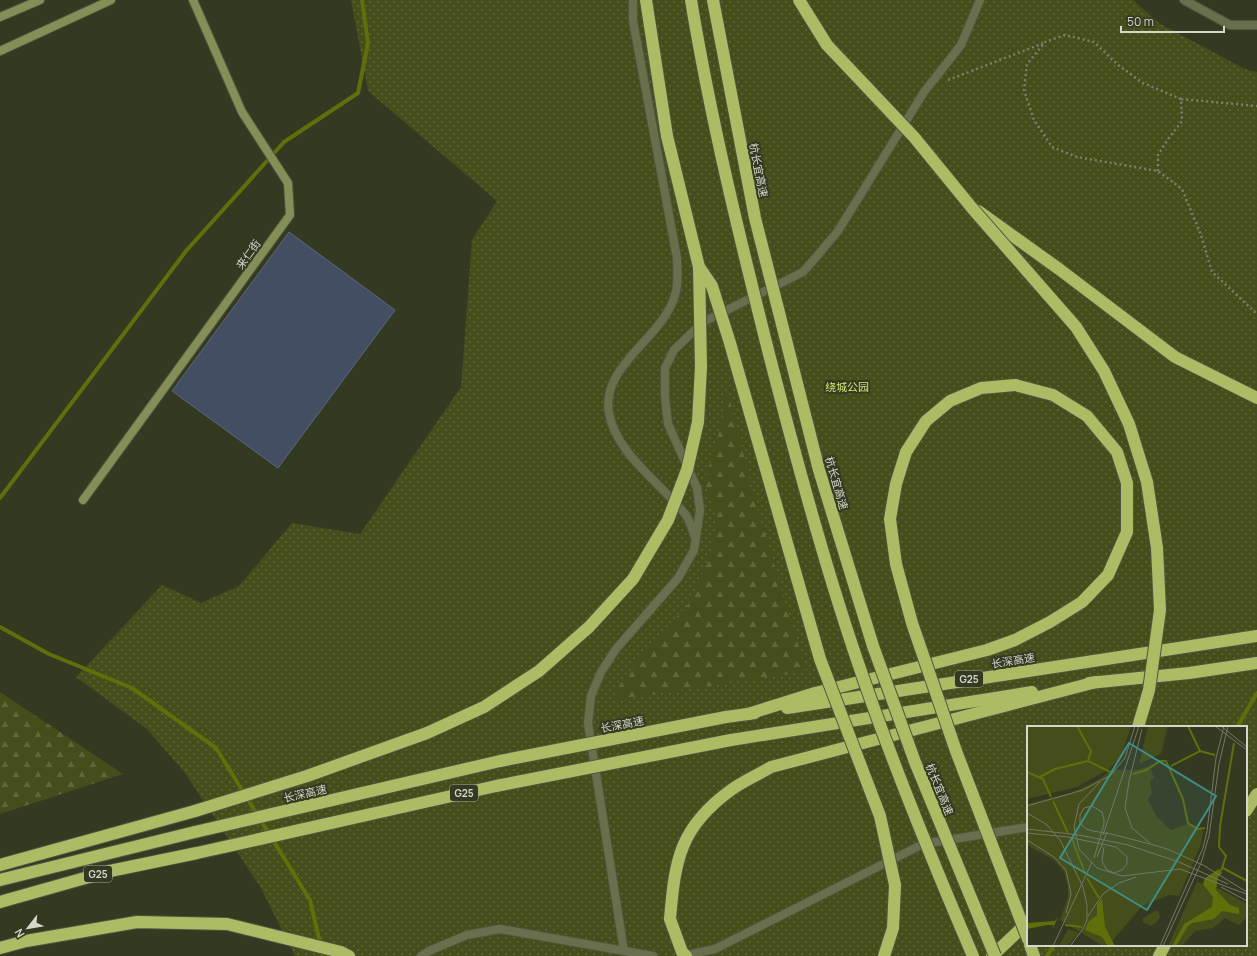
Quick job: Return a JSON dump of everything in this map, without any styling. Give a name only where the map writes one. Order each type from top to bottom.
[{"type":"highway","points":[[0,865],[195,811],[307,776],[419,736],[484,707],[540,671],[589,627],[633,579],[668,520],[687,470],[698,422],[701,367],[699,267],[667,136],[646,0]]},
{"type":"highway","points":[[691,0],[705,82],[734,219],[798,469],[861,670],[894,763],[973,956]]},
{"type":"highway","name":"杭长宜高速","points":[[713,0],[755,218],[820,470],[876,653],[915,762],[995,956]]},
{"type":"highway","points":[[799,0],[827,45],[914,137],[972,208],[1076,328],[1104,371],[1129,424],[1147,482],[1157,548],[1160,610],[1149,690],[1138,726]]},
{"type":"highway","points":[[972,208],[1059,269],[1175,357],[1257,398]]},
{"type":"highway","points":[[699,267],[712,286],[730,343],[820,659],[880,816],[895,885],[893,928],[884,956]]},
{"type":"highway","points":[[748,714],[815,692],[926,665],[987,650],[1015,640],[1050,622],[1082,602],[1108,575],[1127,532],[1126,483],[1117,452],[1087,416],[1053,395],[1015,385],[981,388],[950,401],[926,421],[906,452],[896,484],[890,519],[896,564],[912,623],[926,665],[956,751],[1027,936]]},
{"type":"highway","name":"长深高速","points":[[0,880],[195,832],[500,761],[748,714],[1257,636]]},
{"type":"highway","name":"G25","points":[[0,902],[110,870],[198,853],[496,786],[731,740],[1096,682],[1189,673],[1257,663]]},
{"type":"highway","points":[[686,956],[682,952],[670,919],[673,880],[684,842],[700,816],[732,789],[771,767],[1096,682]]},
{"type":"highway","points":[[1247,809],[1257,794]]},
{"type":"highway","points":[[0,948],[26,941],[137,922],[226,924],[341,952],[350,956]]},
{"type":"highway","points":[[992,956],[1027,923]]},
{"type":"highway","points":[[1030,946],[1034,956]]},
{"type":"highway","points":[[1159,956],[1164,946]]},
{"type":"street","points":[[0,17],[40,0]]},
{"type":"street","points":[[0,51],[111,0]]},
{"type":"street","name":"来仁街","points":[[83,500],[290,215],[288,183],[242,112],[193,0]]},
{"type":"street","points":[[633,0],[634,21],[677,258],[678,279],[675,295],[666,315],[616,376],[609,394],[609,414],[618,437],[644,472],[686,515],[695,537]]},
{"type":"street","points":[[624,951],[588,723],[591,696],[601,672],[616,648],[678,578],[694,550],[700,510],[697,488],[668,424],[665,397],[665,368],[674,350],[703,322],[803,272],[818,256],[838,231],[924,92],[961,45],[980,0]]},
{"type":"street","points":[[1184,0],[1230,25],[1257,25]]},
{"type":"street","points":[[1247,799],[1257,798]]},
{"type":"street","points":[[679,956],[715,949],[922,844],[1027,827]]},
{"type":"street","points":[[421,956],[430,950],[467,935],[500,929],[653,956]]},
{"type":"path","points":[[924,92],[953,77],[1065,35],[1094,42],[1118,65],[1143,83],[1181,99],[1257,106]]},
{"type":"path","points":[[1045,42],[1027,64],[1024,90],[1034,120],[1052,147],[1077,157],[1158,171],[1182,189],[1201,235],[1212,272],[1257,314]]},
{"type":"path","points":[[1158,171],[1158,155],[1168,139],[1182,122],[1181,99]]},
{"type":"green space","name":"绕城公园","points":[[351,0],[1133,0],[1159,23],[1245,69],[1257,72],[1257,956],[295,956],[261,888],[185,773],[147,729],[76,677],[162,585],[201,603],[239,586],[292,523],[360,534],[461,387],[472,240],[497,201],[368,91]]},
{"type":"green space","points":[[727,388],[756,504],[806,671],[611,701],[623,679],[654,641],[690,602],[711,552],[717,520],[704,481],[717,442]]},
{"type":"green space","points":[[0,692],[123,774],[0,814]]},
{"type":"building","points":[[289,232],[395,310],[278,468],[172,391]]},
{"type":"waterway","points":[[0,498],[186,251],[284,142],[358,93],[368,43],[362,0]]},
{"type":"waterway","points":[[0,627],[49,654],[132,688],[216,748],[310,900],[323,956]]},
{"type":"waterway","points":[[1238,726],[1257,693]]},
{"type":"waterway","points":[[1047,956],[1053,946]]}]
